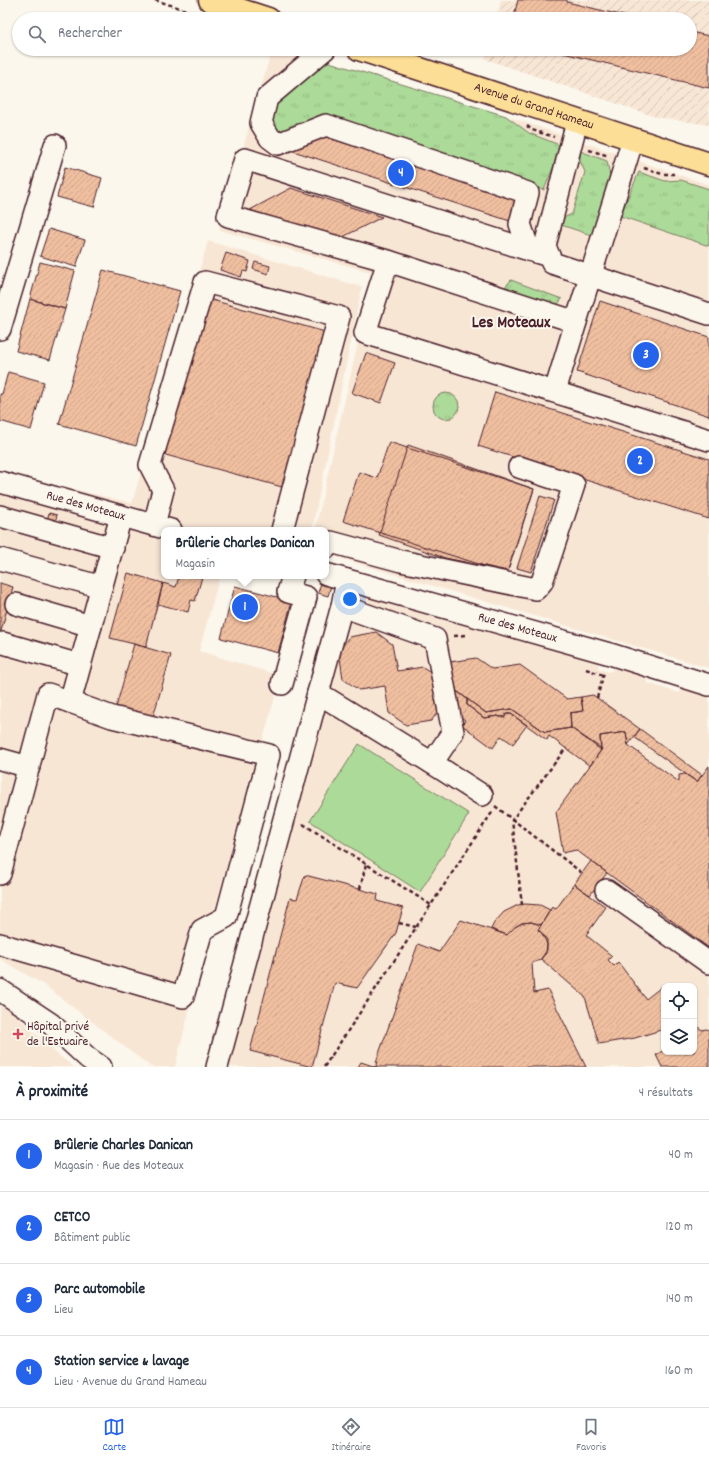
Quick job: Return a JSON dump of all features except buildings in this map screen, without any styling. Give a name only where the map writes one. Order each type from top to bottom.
[{"type":"main road","points":[[205,7],[231,12]]},
{"type":"main road","name":"Avenue du Grand Hameau","points":[[380,56],[709,164]]},
{"type":"street","points":[[317,56],[267,98],[261,123],[270,138],[278,144],[326,125],[528,193],[520,224],[528,250]]},
{"type":"street","points":[[577,121],[545,246],[552,263],[709,314]]},
{"type":"street","points":[[555,391],[633,139]]},
{"type":"street","points":[[0,329],[55,145]]},
{"type":"street","points":[[550,256],[245,159],[228,216],[388,261],[576,322]]},
{"type":"street","points":[[388,261],[365,333],[709,440]]},
{"type":"street","points":[[163,527],[163,490],[150,465],[205,282],[339,318],[283,527]]},
{"type":"street","points":[[329,536],[337,535],[400,554],[533,580],[562,495],[538,484],[516,471],[574,485],[542,582],[536,589],[401,561],[331,542],[329,544]]},
{"type":"street","name":"Rue des Moteaux","points":[[0,482],[161,527]]},
{"type":"street","points":[[0,516],[113,548]]},
{"type":"street","points":[[70,702],[122,516]]},
{"type":"street","points":[[0,559],[102,587]]},
{"type":"street","name":"Rue des Moteaux","points":[[329,575],[610,654],[709,685]]},
{"type":"street","points":[[282,684],[306,598],[288,592],[292,579]]},
{"type":"street","points":[[216,1067],[342,606],[347,580]]},
{"type":"street","points":[[16,604],[91,626]]},
{"type":"street","points":[[342,606],[435,639],[453,732],[432,763]]},
{"type":"street","points":[[3,643],[80,665]]},
{"type":"street","points":[[318,693],[432,763],[489,801]]},
{"type":"street","points":[[0,874],[48,694],[112,717],[269,755],[226,917],[202,930],[184,997],[0,944]]},
{"type":"street","points":[[0,759],[29,767]]},
{"type":"street","points":[[606,890],[709,963]]},
{"type":"street","points":[[0,990],[51,1024],[88,1058],[101,1067]]},
{"type":"path","points":[[155,0],[205,7]]},
{"type":"path","points":[[597,698],[610,654]]},
{"type":"path","points":[[522,905],[512,820],[566,748]]},
{"type":"path","points":[[324,1067],[431,905],[489,801],[582,873]]},
{"type":"path","points":[[301,823],[431,905]]},
{"type":"path","points":[[360,889],[366,864]]},
{"type":"path","points":[[399,923],[416,928]]},
{"type":"shaded area","points":[[501,0],[709,0],[709,125],[656,117],[485,59],[486,56],[697,56],[697,12],[498,12]]},
{"type":"shaded area","points":[[270,56],[303,56],[506,116],[709,185],[709,668],[329,555],[329,527],[316,527],[374,273],[219,230]]},
{"type":"shaded area","points":[[208,241],[362,287],[313,527],[161,527],[161,579],[219,579],[199,651],[281,676],[215,908],[175,1067],[151,1067],[44,985],[0,959],[0,472],[132,503]]},
{"type":"shaded area","points":[[339,589],[597,659],[599,669],[609,672],[619,666],[646,674],[647,683],[679,693],[685,686],[709,693],[709,1067],[205,1067]]},
{"type":"shaded area","name":"Hôpital privé de l'Estuaire","points":[[0,1005],[13,1012],[58,1055],[74,1067],[0,1067]]},
{"type":"green space","points":[[326,61],[506,116],[529,133],[562,146],[544,190],[316,119],[279,134],[271,124],[269,113],[278,101]]},
{"type":"green space","points":[[580,151],[607,161],[610,176],[604,208],[594,236],[558,224],[559,220],[572,214],[585,172],[580,161]]},
{"type":"green space","points":[[639,172],[665,181],[681,180],[709,189],[709,246],[620,216]]},
{"type":"green space","points":[[511,280],[562,299],[557,305],[505,287]]},
{"type":"green space","points":[[446,393],[455,397],[459,406],[455,415],[446,419],[437,415],[433,406],[437,397]]},
{"type":"green space","points":[[359,744],[469,814],[420,892],[310,821]]},
{"type":"place","name":"Station service & lavage","points":[[401,173]]},
{"type":"place","name":"Parc automobile","points":[[646,355]]},
{"type":"place","name":"CETCO","points":[[640,461]]},
{"type":"place","name":"Brûlerie Charles Danican","points":[[245,607]]},
{"type":"place","name":"Hôpital privé de l'Estuaire","points":[[18,1034]]},
{"type":"district","name":"Les Moteaux","points":[[511,324]]}]
